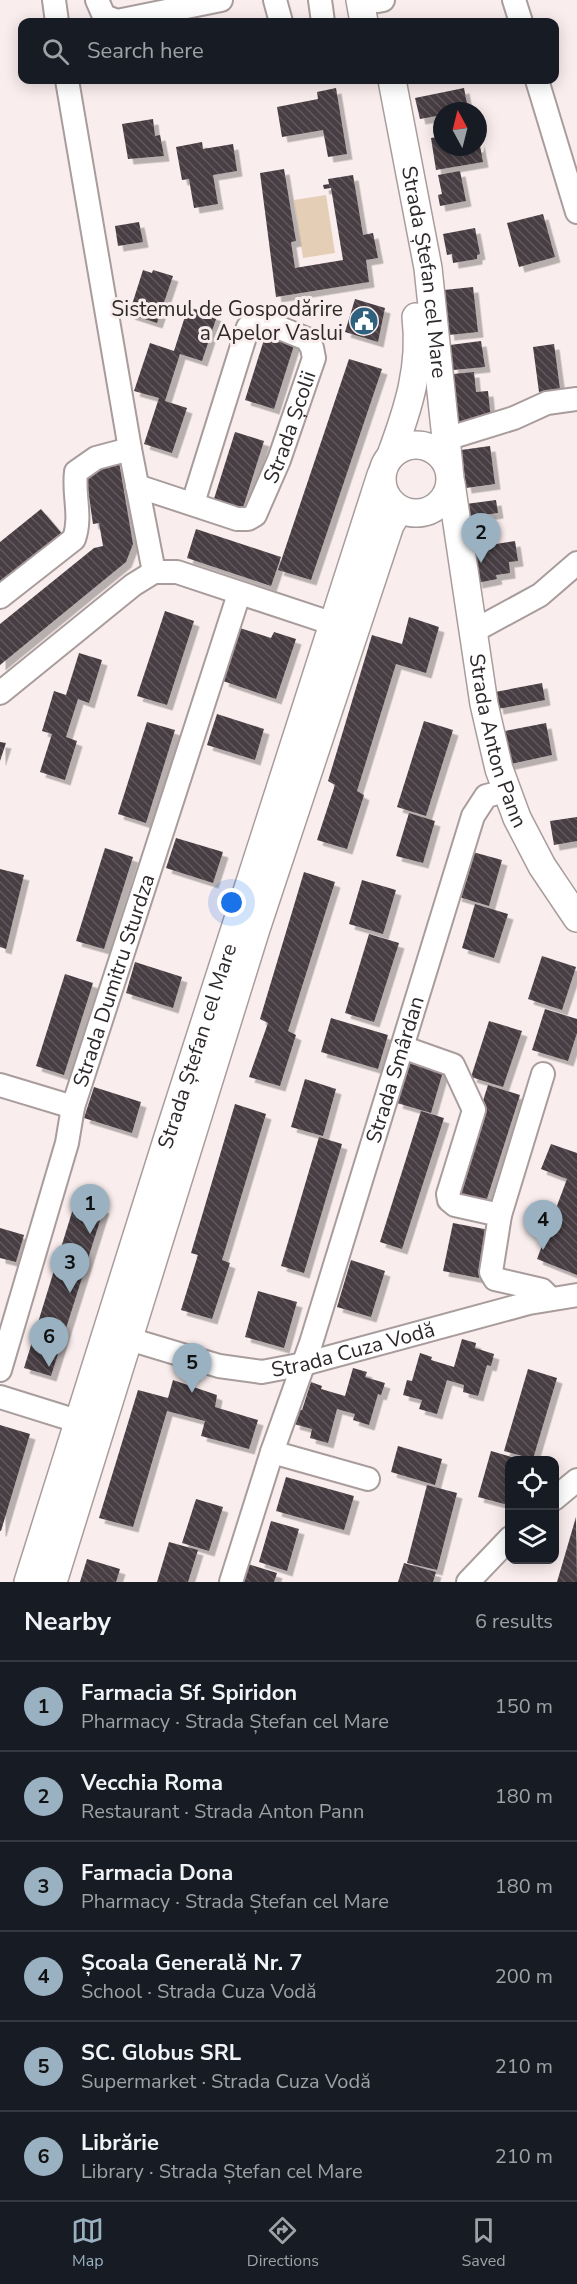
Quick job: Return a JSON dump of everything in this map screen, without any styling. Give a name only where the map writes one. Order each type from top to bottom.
[{"type":"main road","name":"Strada Ștefan cel Mare","points":[[53,1582],[88,1425],[129,1339],[260,917],[343,627],[386,465],[416,379],[418,340],[410,272],[376,84]]},
{"type":"main road","name":"Strada Ștefan cel Mare","points":[[393,84],[428,268],[449,475]]},
{"type":"main road","points":[[411,445],[423,445],[443,457],[449,475],[447,495],[430,511],[409,513],[399,510],[385,495],[386,465],[411,445]]},
{"type":"main road","name":"Strada Anton Pann","points":[[449,475],[472,632],[492,742],[506,791],[542,866],[577,918]]},
{"type":"main road","name":"Strada Ștefan cel Mare","points":[[28,1582],[88,1425],[343,627],[399,510]]},
{"type":"main road","points":[[430,511],[460,548]]},
{"type":"street","points":[[54,0],[56,18]]},
{"type":"street","points":[[97,0],[104,16],[109,18]]},
{"type":"street","points":[[132,18],[221,0]]},
{"type":"street","points":[[275,0],[280,18]]},
{"type":"street","points":[[320,0],[322,18]]},
{"type":"street","points":[[514,0],[519,18]]},
{"type":"street","points":[[68,84],[130,449],[154,572]]},
{"type":"street","points":[[538,84],[577,212]]},
{"type":"street","name":"Strada Școlii","points":[[137,486],[237,519],[248,519],[255,515],[279,460],[314,358],[307,339],[265,322],[256,322],[248,327],[193,503]]},
{"type":"street","points":[[446,439],[514,418],[547,403],[577,399]]},
{"type":"street","points":[[0,597],[74,539],[79,519],[76,472],[96,458],[130,449]]},
{"type":"street","points":[[472,632],[540,595],[577,563]]},
{"type":"street","points":[[0,693],[133,585],[154,572],[177,573],[343,627]]},
{"type":"street","name":"Strada Dumitru Sturdza","points":[[0,1370],[7,1320],[67,1143],[73,1107],[239,594]]},
{"type":"street","name":"Strada Smârdan","points":[[231,1582],[272,1452],[304,1364],[473,816],[486,796],[506,791]]},
{"type":"street","points":[[402,1047],[453,1065],[472,1102],[474,1110],[448,1194],[449,1200],[455,1205],[500,1215]]},
{"type":"street","points":[[543,1074],[500,1215],[491,1272],[495,1279],[542,1290],[550,1298]]},
{"type":"street","points":[[0,1085],[73,1107]]},
{"type":"street","name":"Strada Cuza Vodă","points":[[129,1339],[239,1370],[262,1372],[304,1364],[550,1298],[577,1294]]},
{"type":"street","points":[[0,1397],[88,1425]]},
{"type":"street","points":[[272,1452],[368,1479]]},
{"type":"street","points":[[559,1496],[577,1480]]},
{"type":"street","points":[[468,1582],[505,1543]]},
{"type":"shaded area","points":[[326,195],[335,253],[303,258],[294,200]]},
{"type":"building","points":[[336,88],[347,154],[328,157],[323,130],[282,137],[277,107],[318,99],[317,92]]},
{"type":"building","points":[[464,88],[467,102],[433,102],[433,117],[420,119],[415,98]]},
{"type":"building","points":[[153,119],[155,136],[160,135],[164,156],[128,159],[122,124]]},
{"type":"building","points":[[202,142],[203,149],[233,144],[237,171],[213,175],[218,204],[194,208],[189,179],[182,180],[176,147]]},
{"type":"building","points":[[434,156],[482,156],[483,162],[436,170]]},
{"type":"building","points":[[284,169],[296,241],[291,242],[295,268],[343,260],[331,188],[324,189],[323,185],[329,184],[328,179],[353,175],[363,235],[373,233],[378,258],[366,260],[369,282],[276,297],[260,173]]},
{"type":"building","points":[[460,171],[466,201],[440,206],[438,195],[442,194],[438,175]]},
{"type":"building","points":[[543,214],[555,257],[519,267],[507,223]]},
{"type":"building","points":[[139,222],[143,242],[118,246],[115,226]]},
{"type":"building","points":[[475,228],[480,254],[477,255],[477,259],[453,263],[452,254],[447,255],[443,234]]},
{"type":"building","points":[[143,270],[152,273],[153,270],[173,276],[157,323],[129,314]]},
{"type":"building","points":[[473,287],[478,332],[449,335],[444,290]]},
{"type":"building","points":[[355,299],[385,308],[378,342],[345,332]]},
{"type":"building","points":[[188,307],[217,316],[202,361],[180,354],[165,401],[187,408],[172,453],[144,444],[159,398],[134,391],[150,343],[174,351]]},
{"type":"building","points":[[267,330],[296,339],[274,409],[245,400]]},
{"type":"building","points":[[481,341],[485,367],[453,370],[450,345]]},
{"type":"building","points":[[554,344],[560,389],[539,392],[533,347]]},
{"type":"building","points":[[349,359],[382,369],[311,580],[278,570]]},
{"type":"building","points":[[474,372],[476,392],[488,391],[491,420],[458,424],[453,374]]},
{"type":"building","points":[[235,432],[264,441],[242,511],[213,502]]},
{"type":"building","points":[[490,446],[495,484],[466,488],[461,450]]},
{"type":"building","points":[[119,462],[133,544],[126,562],[0,665],[0,624],[94,548],[103,546],[99,523],[93,524],[85,469]]},
{"type":"building","points":[[496,500],[498,513],[467,517],[466,504]]},
{"type":"building","points":[[41,509],[63,535],[0,586],[0,542]]},
{"type":"building","points":[[196,529],[281,557],[271,586],[187,558]]},
{"type":"building","points":[[515,541],[518,561],[509,562],[510,573],[496,575],[497,579],[477,583],[471,548]]},
{"type":"building","points":[[165,611],[194,621],[167,705],[137,696]]},
{"type":"building","points":[[409,617],[439,627],[426,673],[396,664],[357,791],[364,795],[347,849],[317,840],[335,785],[328,781],[372,635],[402,644]]},
{"type":"building","points":[[240,628],[271,638],[274,632],[296,639],[276,699],[223,681]]},
{"type":"building","points":[[79,653],[102,660],[89,703],[78,699],[66,737],[77,741],[65,780],[40,772],[52,734],[42,731],[54,691],[66,695]]},
{"type":"building","points":[[542,683],[545,700],[498,709],[495,692]]},
{"type":"building","points":[[217,714],[264,729],[255,760],[207,745]]},
{"type":"building","points":[[424,721],[453,730],[426,816],[397,807]]},
{"type":"building","points":[[147,722],[175,730],[146,823],[118,814]]},
{"type":"building","points":[[546,723],[552,755],[506,765],[500,732]]},
{"type":"building","points":[[0,742],[6,743],[0,761]]},
{"type":"building","points":[[409,813],[435,821],[423,863],[396,856]]},
{"type":"building","points":[[577,817],[577,841],[554,845],[550,821]]},
{"type":"building","points":[[176,838],[223,852],[213,883],[166,868]]},
{"type":"building","points":[[105,848],[133,857],[104,949],[76,941]]},
{"type":"building","points":[[469,851],[502,860],[489,906],[456,896]]},
{"type":"building","points":[[0,869],[24,875],[6,949],[0,947]]},
{"type":"building","points":[[304,872],[335,882],[288,1031],[296,1035],[280,1086],[249,1077],[268,1023],[260,1019]]},
{"type":"building","points":[[362,880],[396,890],[383,934],[349,924]]},
{"type":"building","points":[[475,904],[508,914],[494,958],[462,948]]},
{"type":"building","points":[[369,934],[399,943],[374,1022],[345,1013]]},
{"type":"building","points":[[542,956],[576,967],[562,1010],[528,999]]},
{"type":"building","points":[[135,962],[182,977],[173,1008],[126,993]]},
{"type":"building","points":[[65,974],[93,983],[64,1075],[36,1066]]},
{"type":"building","points":[[545,1009],[577,1019],[577,1033],[568,1061],[532,1050]]},
{"type":"building","points":[[331,1018],[388,1035],[378,1069],[321,1052]]},
{"type":"building","points":[[489,1021],[522,1031],[503,1087],[471,1077]]},
{"type":"building","points":[[411,1058],[444,1068],[431,1113],[397,1103]]},
{"type":"building","points":[[305,1079],[336,1089],[323,1136],[291,1127]]},
{"type":"building","points":[[488,1085],[520,1095],[485,1205],[453,1195]]},
{"type":"building","points":[[94,1087],[141,1102],[132,1133],[84,1118]]},
{"type":"building","points":[[235,1104],[266,1114],[222,1260],[230,1263],[212,1319],[181,1310],[198,1255],[191,1253]]},
{"type":"building","points":[[421,1111],[444,1118],[402,1249],[380,1242]]},
{"type":"building","points":[[319,1137],[342,1144],[304,1273],[281,1266]]},
{"type":"building","points":[[551,1144],[577,1153],[577,1275],[537,1259],[567,1179],[541,1169]]},
{"type":"building","points":[[76,1199],[104,1208],[51,1376],[24,1368]]},
{"type":"building","points":[[453,1223],[489,1230],[479,1278],[443,1271]]},
{"type":"building","points":[[0,1228],[24,1235],[16,1262],[0,1258]]},
{"type":"building","points":[[351,1260],[385,1271],[371,1317],[337,1307]]},
{"type":"building","points":[[258,1291],[297,1302],[284,1348],[245,1337]]},
{"type":"building","points":[[462,1339],[476,1343],[475,1348],[494,1354],[491,1366],[487,1365],[478,1396],[463,1392],[464,1385],[447,1380],[437,1414],[419,1409],[422,1400],[403,1395],[407,1380],[412,1381],[420,1353],[432,1357],[431,1360],[454,1367]]},
{"type":"building","points":[[353,1368],[367,1372],[365,1377],[385,1383],[381,1395],[378,1394],[369,1425],[353,1420],[355,1414],[337,1409],[328,1443],[310,1438],[312,1429],[294,1424],[298,1409],[302,1410],[311,1382],[322,1386],[321,1389],[345,1396]]},
{"type":"building","points":[[528,1369],[557,1378],[534,1456],[522,1456],[504,1451]]},
{"type":"building","points":[[173,1380],[217,1395],[215,1407],[258,1420],[249,1449],[201,1436],[205,1421],[167,1411],[133,1527],[99,1518],[138,1390],[168,1398]]},
{"type":"building","points":[[0,1425],[30,1434],[1,1531],[0,1531]]},
{"type":"building","points":[[398,1446],[442,1459],[435,1485],[391,1472]]},
{"type":"building","points":[[491,1451],[508,1456],[505,1456],[505,1504],[478,1497]]},
{"type":"building","points":[[286,1477],[354,1496],[344,1530],[276,1511]]},
{"type":"building","points":[[427,1485],[457,1493],[437,1570],[407,1563]]},
{"type":"building","points":[[196,1499],[223,1507],[209,1551],[182,1543]]},
{"type":"building","points":[[576,1517],[577,1582],[557,1582]]},
{"type":"building","points":[[271,1521],[299,1529],[287,1571],[259,1562]]},
{"type":"building","points":[[169,1542],[198,1550],[188,1582],[157,1582]]},
{"type":"building","points":[[87,1559],[120,1569],[116,1582],[80,1582]]},
{"type":"building","points":[[404,1563],[436,1572],[433,1582],[398,1582]]},
{"type":"building","points":[[248,1564],[277,1573],[274,1582],[243,1582]]},
{"type":"place","name":"Sistemul de Gospodărire a Apelor Vaslui","points":[[364,321]]},
{"type":"place","name":"Vecchia Roma","points":[[481,563]]},
{"type":"place","name":"Farmacia Sf. Spiridon","points":[[90,1234]]},
{"type":"place","name":"Școala Generală Nr. 7","points":[[543,1250]]},
{"type":"place","name":"Farmacia Dona","points":[[70,1293]]},
{"type":"place","name":"Librărie","points":[[49,1367]]},
{"type":"place","name":"SC. Globus SRL","points":[[192,1393]]}]
